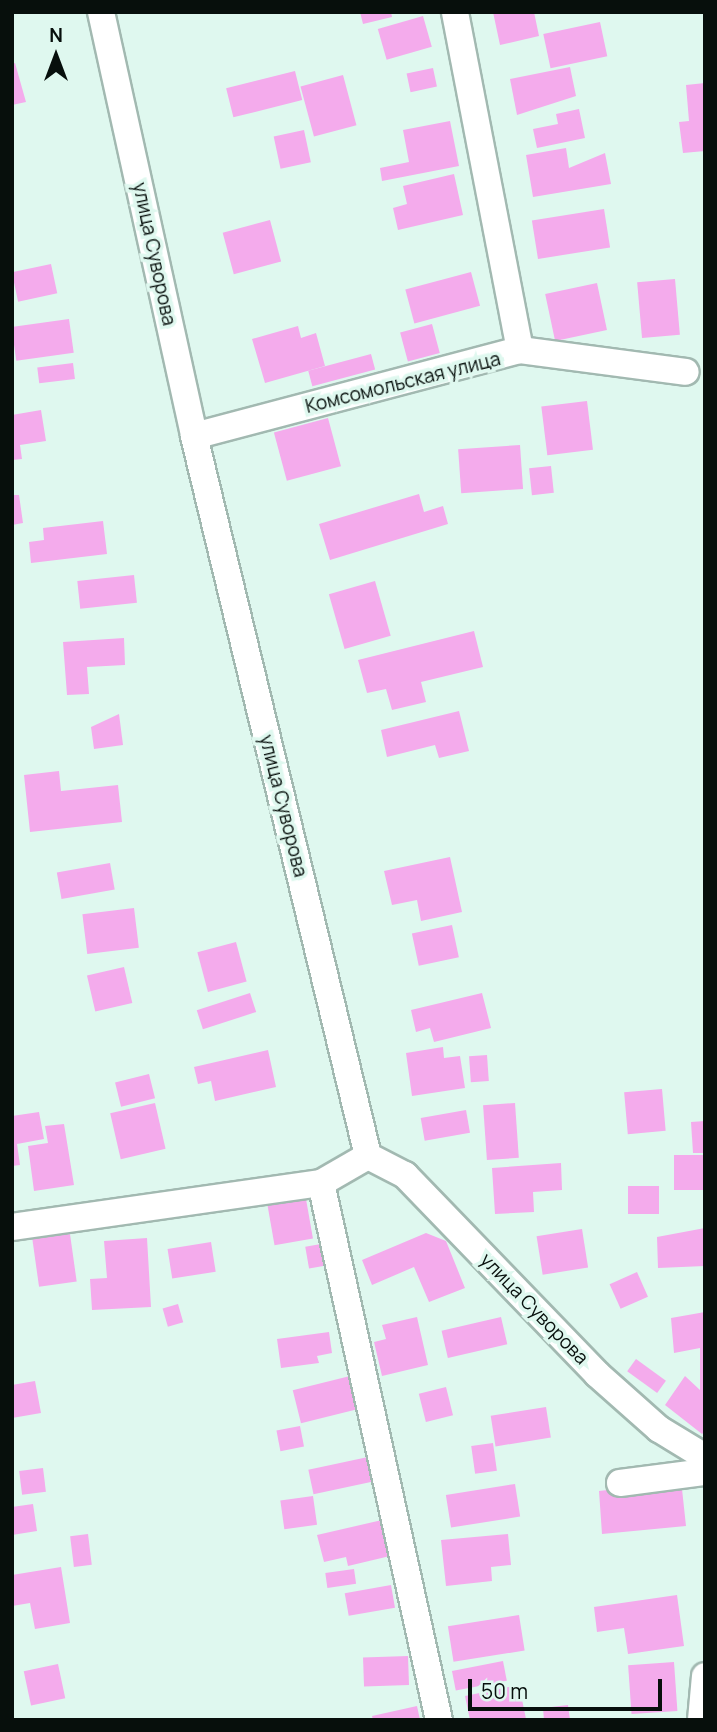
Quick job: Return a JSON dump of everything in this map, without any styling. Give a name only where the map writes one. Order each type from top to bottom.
[{"type":"street","name":"улица Суворова","points":[[101,12],[194,436],[368,1156],[405,1175],[597,1374],[659,1429],[705,1457]]},
{"type":"street","name":"Комсомольская улица","points":[[194,436],[520,350],[455,12]]},
{"type":"street","points":[[520,350],[686,372]]},
{"type":"street","points":[[12,1227],[321,1183],[368,1156]]},
{"type":"street","points":[[321,1183],[439,1720]]},
{"type":"street","points":[[620,1483],[705,1472]]},
{"type":"street","points":[[701,1720],[705,1676]]},
{"type":"building","points":[[360,12],[391,12],[392,17],[363,24]]},
{"type":"building","points":[[493,12],[534,12],[539,36],[500,45]]},
{"type":"building","points":[[423,16],[432,47],[387,60],[378,29]]},
{"type":"building","points":[[600,22],[607,56],[551,68],[543,34]]},
{"type":"building","points":[[15,63],[26,102],[12,105],[12,64]]},
{"type":"building","points":[[570,67],[576,96],[517,115],[510,79]]},
{"type":"building","points":[[433,68],[437,87],[411,92],[407,74]]},
{"type":"building","points":[[295,71],[302,100],[233,117],[226,88]]},
{"type":"building","points":[[343,75],[356,125],[314,137],[300,86]]},
{"type":"building","points":[[705,83],[705,151],[683,153],[679,122],[689,121],[686,85]]},
{"type":"building","points":[[579,109],[585,138],[537,148],[533,129],[558,124],[556,114]]},
{"type":"building","points":[[450,121],[459,166],[382,181],[380,168],[409,162],[403,130]]},
{"type":"building","points":[[304,130],[311,162],[281,169],[274,136]]},
{"type":"building","points":[[566,148],[569,168],[605,153],[611,184],[533,197],[526,155]]},
{"type":"building","points":[[454,174],[463,215],[398,230],[393,208],[407,204],[403,186]]},
{"type":"building","points":[[604,209],[610,248],[538,259],[532,220]]},
{"type":"building","points":[[270,220],[281,262],[234,274],[223,233]]},
{"type":"building","points":[[51,264],[57,293],[18,302],[12,272]]},
{"type":"building","points":[[471,272],[480,306],[414,323],[405,290]]},
{"type":"building","points":[[675,279],[680,335],[642,338],[637,282]]},
{"type":"building","points":[[597,283],[607,330],[555,341],[545,294]]},
{"type":"building","points":[[69,319],[74,353],[16,361],[12,327]]},
{"type":"building","points":[[432,324],[440,353],[408,362],[400,333]]},
{"type":"building","points":[[298,326],[301,338],[316,333],[325,366],[265,383],[252,339]]},
{"type":"building","points":[[371,354],[375,369],[312,386],[308,371]]},
{"type":"building","points":[[73,363],[75,379],[39,383],[37,367]]},
{"type":"building","points":[[587,401],[593,450],[547,455],[541,407]]},
{"type":"building","points":[[41,410],[46,441],[20,445],[22,459],[12,460],[12,415]]},
{"type":"building","points":[[328,418],[341,466],[287,481],[274,432]]},
{"type":"building","points":[[520,445],[523,489],[461,493],[458,449]]},
{"type":"building","points":[[551,466],[554,493],[532,495],[529,468]]},
{"type":"building","points":[[419,494],[424,512],[443,506],[448,524],[330,560],[319,524]]},
{"type":"building","points":[[12,495],[19,495],[23,523],[12,525]]},
{"type":"building","points":[[103,521],[107,554],[31,563],[29,542],[44,540],[43,528]]},
{"type":"building","points":[[134,575],[137,603],[80,609],[77,581]]},
{"type":"building","points":[[375,581],[391,636],[345,649],[329,594]]},
{"type":"building","points":[[474,631],[483,667],[421,682],[426,702],[392,710],[386,689],[367,693],[358,660]]},
{"type":"building","points":[[124,638],[125,665],[87,667],[89,694],[67,695],[63,642]]},
{"type":"building","points":[[459,711],[469,751],[439,758],[435,745],[387,757],[381,730]]},
{"type":"building","points":[[119,714],[123,745],[94,749],[91,727]]},
{"type":"building","points":[[59,771],[61,791],[118,785],[122,822],[30,832],[24,775]]},
{"type":"building","points":[[450,857],[462,912],[421,921],[417,900],[392,905],[384,871]]},
{"type":"building","points":[[110,863],[115,890],[62,899],[57,872]]},
{"type":"building","points":[[134,908],[139,948],[87,954],[82,914]]},
{"type":"building","points":[[452,925],[459,957],[419,966],[412,934]]},
{"type":"building","points":[[236,942],[247,982],[208,992],[197,952]]},
{"type":"building","points":[[124,967],[132,1003],[95,1012],[87,976]]},
{"type":"building","points":[[250,993],[256,1012],[203,1029],[197,1010]]},
{"type":"building","points":[[482,993],[491,1028],[434,1042],[430,1028],[416,1032],[411,1010]]},
{"type":"building","points":[[443,1047],[444,1058],[460,1056],[465,1088],[412,1096],[406,1053]]},
{"type":"building","points":[[268,1050],[276,1087],[215,1101],[211,1081],[198,1084],[194,1067]]},
{"type":"building","points":[[487,1055],[489,1081],[471,1082],[469,1056]]},
{"type":"building","points":[[149,1074],[155,1098],[121,1107],[115,1082]]},
{"type":"building","points":[[662,1089],[666,1131],[628,1134],[624,1092]]},
{"type":"building","points":[[155,1103],[166,1149],[121,1159],[110,1113]]},
{"type":"building","points":[[515,1103],[519,1158],[487,1160],[483,1105]]},
{"type":"building","points":[[466,1110],[470,1133],[425,1141],[421,1118]]},
{"type":"building","points":[[39,1112],[44,1139],[17,1144],[20,1165],[12,1166],[12,1116]]},
{"type":"building","points":[[705,1121],[705,1153],[693,1153],[691,1122]]},
{"type":"building","points":[[64,1124],[74,1185],[34,1191],[28,1146],[48,1143],[45,1126]]},
{"type":"building","points":[[674,1155],[705,1155],[705,1190],[674,1190]]},
{"type":"building","points":[[561,1163],[562,1190],[533,1192],[534,1212],[495,1214],[492,1168]]},
{"type":"building","points":[[628,1186],[659,1186],[659,1214],[628,1214]]},
{"type":"building","points":[[306,1199],[313,1238],[275,1245],[268,1206]]},
{"type":"building","points":[[705,1228],[705,1266],[658,1268],[657,1237]]},
{"type":"building","points":[[582,1229],[588,1268],[543,1275],[537,1236]]},
{"type":"building","points":[[426,1233],[446,1241],[465,1288],[429,1302],[414,1267],[372,1285],[362,1260]]},
{"type":"building","points":[[70,1234],[77,1282],[39,1287],[32,1239]]},
{"type":"building","points":[[147,1238],[151,1307],[92,1310],[90,1279],[107,1278],[104,1241]]},
{"type":"building","points":[[211,1242],[216,1272],[172,1279],[168,1249]]},
{"type":"building","points":[[321,1244],[325,1266],[309,1268],[305,1247]]},
{"type":"building","points":[[637,1272],[648,1297],[621,1309],[610,1284]]},
{"type":"building","points":[[178,1304],[183,1322],[168,1327],[163,1308]]},
{"type":"building","points":[[705,1312],[705,1431],[702,1434],[665,1405],[685,1376],[700,1390],[700,1348],[674,1353],[671,1318]]},
{"type":"building","points":[[417,1317],[428,1365],[382,1376],[374,1342],[386,1339],[382,1325]]},
{"type":"building","points":[[501,1317],[507,1344],[448,1358],[442,1331]]},
{"type":"building","points":[[329,1332],[332,1353],[317,1356],[319,1363],[281,1368],[277,1339]]},
{"type":"building","points":[[636,1359],[666,1381],[657,1393],[627,1371]]},
{"type":"building","points":[[350,1376],[358,1409],[301,1423],[293,1390]]},
{"type":"building","points":[[35,1381],[41,1413],[12,1418],[12,1385]]},
{"type":"building","points":[[446,1387],[453,1415],[426,1422],[419,1394]]},
{"type":"building","points":[[546,1407],[551,1438],[496,1446],[491,1416]]},
{"type":"building","points":[[300,1426],[304,1447],[280,1451],[276,1431]]},
{"type":"building","points":[[493,1443],[497,1471],[475,1474],[471,1446]]},
{"type":"building","points":[[368,1457],[373,1481],[314,1494],[308,1470]]},
{"type":"building","points":[[43,1468],[46,1492],[22,1495],[19,1471]]},
{"type":"building","points":[[515,1484],[520,1517],[451,1528],[446,1495]]},
{"type":"building","points":[[633,1487],[634,1493],[682,1489],[686,1526],[602,1534],[599,1491]]},
{"type":"building","points":[[313,1496],[317,1525],[284,1529],[280,1501]]},
{"type":"building","points":[[33,1504],[37,1531],[12,1535],[12,1507]]},
{"type":"building","points":[[382,1520],[390,1556],[348,1566],[346,1557],[324,1562],[317,1535]]},
{"type":"building","points":[[88,1534],[92,1565],[74,1567],[70,1536]]},
{"type":"building","points":[[508,1534],[511,1565],[491,1567],[492,1581],[446,1586],[441,1540]]},
{"type":"building","points":[[61,1567],[70,1623],[35,1629],[30,1603],[12,1606],[12,1575]]},
{"type":"building","points":[[354,1569],[356,1584],[327,1588],[325,1573]]},
{"type":"building","points":[[391,1585],[395,1608],[349,1616],[345,1593]]},
{"type":"building","points":[[677,1595],[684,1646],[628,1654],[624,1628],[597,1632],[594,1607]]},
{"type":"building","points":[[519,1615],[525,1651],[454,1662],[448,1626]]},
{"type":"building","points":[[408,1656],[409,1685],[364,1687],[363,1658]]},
{"type":"building","points":[[503,1661],[507,1681],[456,1691],[452,1671]]},
{"type":"building","points":[[674,1662],[677,1711],[632,1714],[628,1665]]},
{"type":"building","points":[[58,1664],[65,1698],[31,1706],[24,1671]]},
{"type":"building","points":[[519,1685],[526,1719],[470,1720],[465,1696]]},
{"type":"building","points":[[568,1705],[570,1720],[544,1720],[543,1708]]},
{"type":"building","points":[[417,1706],[420,1720],[373,1720],[372,1716]]}]
